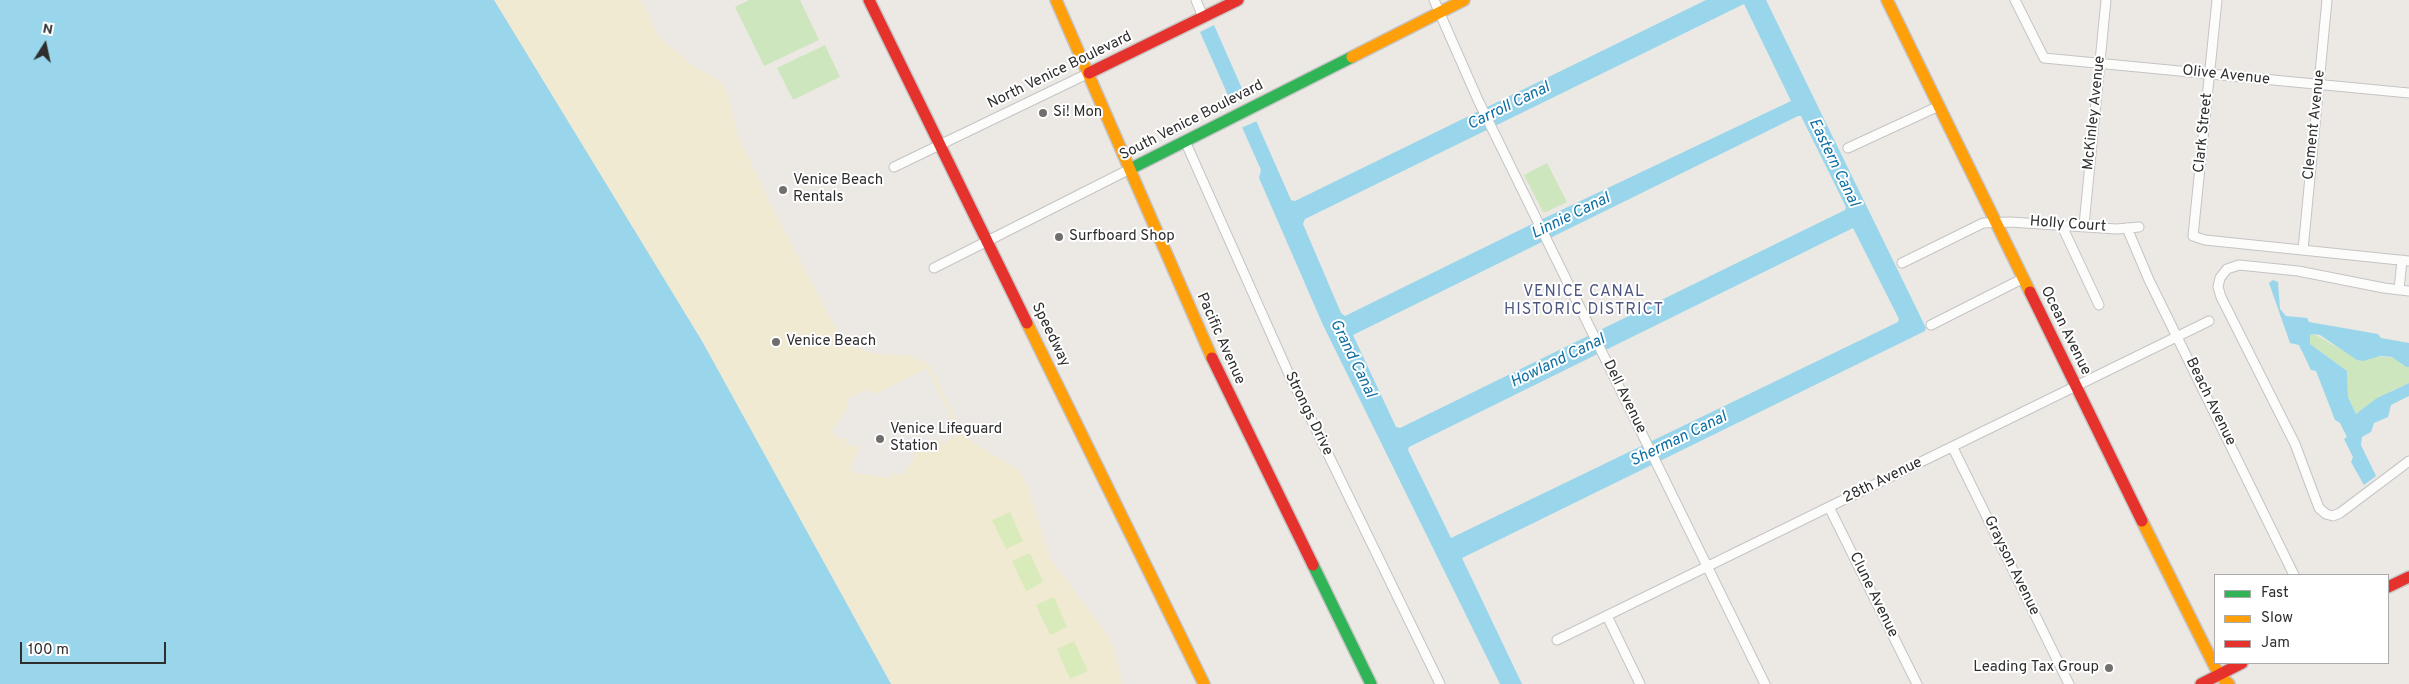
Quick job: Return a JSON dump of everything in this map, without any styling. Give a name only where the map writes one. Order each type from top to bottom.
[{"type":"street","name":"Speedway","points":[[869,0],[1204,684]]},
{"type":"street","name":"Pacific Avenue","points":[[1056,0],[1214,363],[1371,684]]},
{"type":"street","points":[[1196,0],[1203,17]]},
{"type":"street","name":"North Venice Boulevard","points":[[894,167],[1238,0]]},
{"type":"street","name":"Dell Avenue","points":[[1434,0],[1534,214],[1765,684]]},
{"type":"street","name":"South Venice Boulevard","points":[[934,268],[1464,0]]},
{"type":"street","name":"Ocean Avenue","points":[[1887,0],[2219,680]]},
{"type":"street","name":"Olive Avenue","points":[[2015,0],[2044,58],[2409,93]]},
{"type":"street","name":"McKinley Avenue","points":[[2084,225],[2106,0]]},
{"type":"street","name":"Clark Street","points":[[2217,0],[2193,236],[2205,240],[2303,250]]},
{"type":"street","name":"Clement Avenue","points":[[2303,250],[2327,0]]},
{"type":"street","points":[[1848,148],[1939,106]]},
{"type":"street","name":"Strongs Drive","points":[[1185,141],[1288,372],[1440,684]]},
{"type":"street","name":"Holly Court","points":[[1902,263],[1983,223],[2139,227]]},
{"type":"street","points":[[2061,224],[2099,305]]},
{"type":"street","name":"Beach Avenue","points":[[2128,228],[2131,241],[2294,574]]},
{"type":"street","points":[[2303,250],[2406,260],[2399,290]]},
{"type":"street","points":[[2409,291],[2298,271],[2239,265],[2227,269],[2220,278],[2218,287],[2221,297],[2295,444],[2319,508],[2326,514],[2333,516],[2340,513],[2409,461]]},
{"type":"street","points":[[1931,325],[2022,279]]},
{"type":"street","name":"28th Avenue","points":[[1557,640],[2209,321]]},
{"type":"street","name":"Grayson Avenue","points":[[1952,448],[2069,684]]},
{"type":"street","name":"Clune Avenue","points":[[1830,507],[1917,684]]},
{"type":"street","points":[[2389,586],[2409,576]]},
{"type":"street","points":[[1607,616],[1640,684]]},
{"type":"street","points":[[2201,684],[2219,680],[2241,664]]},
{"type":"street","points":[[2219,680],[2229,684]]},
{"type":"green space","points":[[749,0],[800,0],[819,40],[764,66],[735,7]]},
{"type":"green space","points":[[825,45],[840,77],[793,100],[777,68]]},
{"type":"green space","points":[[1547,163],[1567,202],[1543,212],[1524,175]]},
{"type":"green space","points":[[2314,334],[2362,361],[2374,356],[2396,358],[2402,365],[2409,367],[2409,383],[2393,390],[2356,414],[2348,397],[2347,371],[2310,344],[2310,335]]},
{"type":"green space","points":[[1010,512],[1023,541],[1006,549],[992,520]]},
{"type":"green space","points":[[1030,553],[1043,582],[1026,591],[1012,561]]},
{"type":"green space","points":[[1054,597],[1067,627],[1050,635],[1036,605]]},
{"type":"green space","points":[[1074,641],[1088,671],[1070,679],[1057,649]]},
{"type":"sand","name":"Venice Beach","points":[[494,0],[641,0],[659,37],[691,64],[722,83],[729,97],[738,135],[776,215],[839,334],[858,348],[872,353],[911,356],[929,365],[962,431],[971,441],[1017,469],[1026,482],[1051,560],[1107,634],[1113,646],[1123,684],[891,684],[702,341]],"holes":[[[927,368],[959,434],[943,444],[941,440],[913,453],[913,460],[902,476],[894,472],[890,478],[854,473],[850,467],[859,450],[858,445],[846,445],[847,439],[838,438],[831,432],[847,408],[848,399],[866,390],[875,394]]]},
{"type":"water","points":[[0,0],[494,0],[702,341],[891,684],[0,684]]},
{"type":"water","points":[[1706,0],[1766,0],[1926,328],[1925,331],[1462,558],[1522,684],[1500,684],[1323,325],[1259,178],[1261,170],[1200,32],[1214,25],[1291,200],[1295,201]],"holes":[[[1744,4],[1791,101],[1534,223],[1345,316],[1341,313],[1303,224],[1305,219]],[[1798,116],[1801,116],[1846,207],[1845,210],[1400,428],[1396,427],[1353,335]],[[1853,228],[1899,319],[1898,322],[1451,538],[1408,450],[1409,447]]]},
{"type":"water","points":[[2273,280],[2278,282],[2280,309],[2286,316],[2307,318],[2309,322],[2378,334],[2381,338],[2409,343],[2409,367],[2406,367],[2392,357],[2380,356],[2363,361],[2357,360],[2320,335],[2310,335],[2310,344],[2347,371],[2348,397],[2356,414],[2377,398],[2409,383],[2409,396],[2391,405],[2388,417],[2374,423],[2371,432],[2362,437],[2361,445],[2376,476],[2364,485],[2351,462],[2353,457],[2344,439],[2347,437],[2340,423],[2335,420],[2316,371],[2311,370],[2299,345],[2290,343],[2269,283]]},
{"type":"pier","points":[[1248,95],[1273,151],[1257,121],[1241,128],[1253,159],[1229,103]]},
{"type":"traffic: fast","points":[[1130,169],[1352,57]]},
{"type":"traffic: fast","points":[[1313,565],[1371,684]]},
{"type":"traffic: slow","points":[[1056,0],[1212,358]]},
{"type":"traffic: slow","points":[[1352,57],[1464,0]]},
{"type":"traffic: slow","points":[[1887,0],[2030,292]]},
{"type":"traffic: slow","points":[[1027,323],[1204,684]]},
{"type":"traffic: slow","points":[[2142,521],[2219,675],[2229,684]]},
{"type":"traffic: jam","points":[[869,0],[1027,323]]},
{"type":"traffic: jam","points":[[1089,73],[1238,0]]},
{"type":"traffic: jam","points":[[2030,292],[2142,521]]},
{"type":"traffic: jam","points":[[1212,358],[1313,565]]},
{"type":"traffic: jam","points":[[2389,587],[2409,577]]},
{"type":"traffic: jam","points":[[2201,684],[2240,664]]},
{"type":"place","name":"Si! Mon","points":[[1043,113]]},
{"type":"place","name":"Venice Beach Rentals","points":[[783,190]]},
{"type":"place","name":"Surfboard Shop","points":[[1059,237]]},
{"type":"place","name":"Venice Beach","points":[[776,342]]},
{"type":"place","name":"Venice Lifeguard Station","points":[[880,439]]},
{"type":"place","name":"Leading Tax Group","points":[[2109,668]]},
{"type":"district","name":"VENICE CANAL HISTORIC DISTRICT","points":[[1584,302]]},
{"type":"water label","name":"Carroll Canal","points":[[1509,107]]},
{"type":"water label","name":"Eastern Canal","points":[[1833,163]]},
{"type":"water label","name":"Linnie Canal","points":[[1571,217]]},
{"type":"water label","name":"Grand Canal","points":[[1352,359]]},
{"type":"water label","name":"Howland Canal","points":[[1558,362]]},
{"type":"water label","name":"Sherman Canal","points":[[1679,440]]}]
